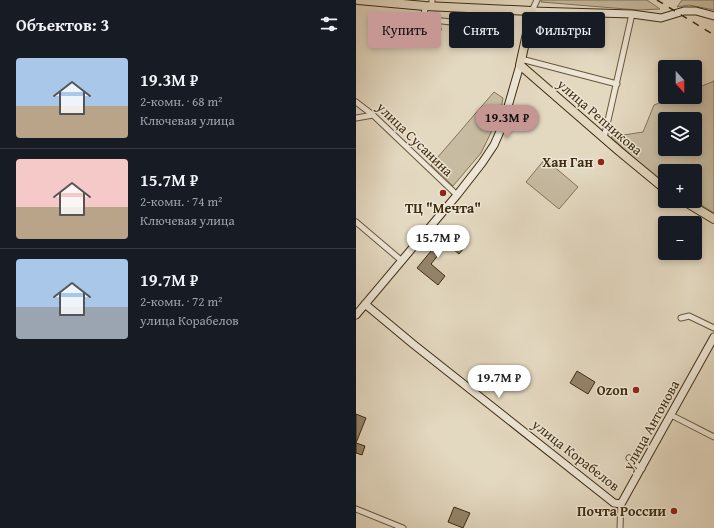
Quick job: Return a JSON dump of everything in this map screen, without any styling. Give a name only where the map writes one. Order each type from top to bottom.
[{"type":"main road","points":[[358,0],[532,11],[520,62]]},
{"type":"main road","name":"улица Репникова","points":[[520,62],[604,138],[658,182]]},
{"type":"main road","points":[[696,208],[714,219]]},
{"type":"street","points":[[537,0],[532,11],[632,14],[662,18],[684,11],[696,11],[714,16]]},
{"type":"street","points":[[604,138],[618,84],[632,14]]},
{"type":"street","points":[[356,315],[457,195],[494,145],[502,127],[520,62],[618,84]]},
{"type":"street","name":"улица Сусанина","points":[[356,102],[373,115],[457,195]]},
{"type":"street","points":[[356,118],[373,115]]},
{"type":"street","points":[[356,222],[402,261]]},
{"type":"street","name":"улица Корабелов","points":[[365,304],[413,344],[614,503],[621,504]]},
{"type":"street","points":[[681,318],[689,316],[714,328]]},
{"type":"street","name":"улица Антонова","points":[[620,528],[621,504],[642,469],[714,337]]},
{"type":"street","points":[[671,415],[714,437]]},
{"type":"street","points":[[629,458],[642,469]]},
{"type":"street","points":[[356,509],[403,528]]},
{"type":"shaded area","points":[[541,0],[647,0],[660,9],[638,10],[541,2]]},
{"type":"shaded area","points":[[682,0],[714,0],[714,10],[689,5],[677,7]]},
{"type":"shaded area","points":[[714,81],[714,213],[702,205],[702,164],[658,164],[658,178],[611,137],[643,132],[654,105],[658,103],[702,104],[702,86]]},
{"type":"shaded area","points":[[494,92],[503,98],[500,114],[481,153],[453,186],[431,165]]},
{"type":"shaded area","points":[[545,159],[578,187],[559,209],[526,182]]},
{"type":"building","points":[[488,110],[499,114],[496,121],[486,117]]},
{"type":"building","points":[[446,233],[464,248],[459,254],[447,244],[431,264],[445,276],[438,285],[417,268]]},
{"type":"building","points":[[577,371],[595,382],[588,394],[570,383]]},
{"type":"building","points":[[356,414],[366,418],[356,443]]},
{"type":"building","points":[[356,443],[365,446],[362,455],[356,453]]},
{"type":"building","points":[[454,507],[470,513],[463,528],[448,522]]},
{"type":"railway","points":[[657,0],[714,35]]},
{"type":"place","name":"Хан Ган","points":[[601,162]]},
{"type":"place","name":"ТЦ \"Мечта\"","points":[[443,193]]},
{"type":"place","name":"Ozon","points":[[636,390]]},
{"type":"place","name":"Почта России","points":[[674,511]]}]
